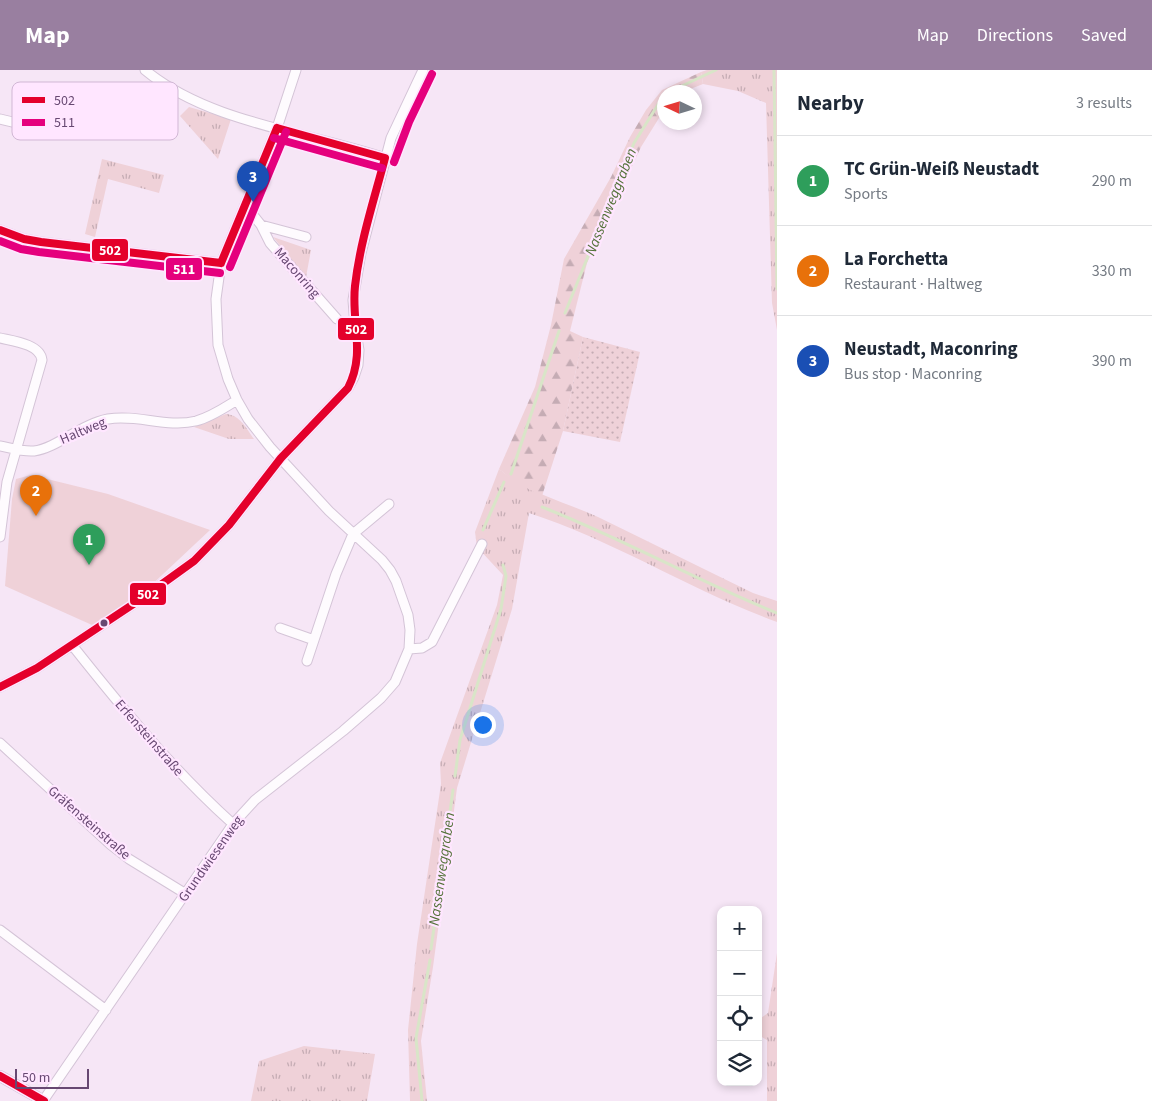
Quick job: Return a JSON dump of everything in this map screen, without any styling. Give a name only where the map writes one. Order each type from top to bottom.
[{"type":"street","points":[[145,70],[161,82]]},
{"type":"street","points":[[0,230],[41,242],[221,263],[277,128],[296,70]]},
{"type":"street","points":[[0,687],[37,668],[72,646],[194,561],[229,526],[281,458],[348,388],[358,366],[359,350],[354,314],[356,276],[385,158],[400,118],[423,70]]},
{"type":"street","points":[[178,92],[193,100],[277,128],[385,158]]},
{"type":"street","name":"Maconring","points":[[246,205],[261,225],[270,243],[337,319]]},
{"type":"street","name":"Maconring","points":[[261,225],[306,237]]},
{"type":"street","name":"Grundwiesenweg","points":[[43,1101],[233,824],[255,800],[343,731],[381,698],[394,682],[409,649],[410,630],[408,615],[390,570],[382,560],[329,511],[281,458],[248,419],[237,400],[222,364],[217,330],[216,299],[221,263]]},
{"type":"street","points":[[0,338],[35,349],[40,352],[42,357],[41,368],[15,449],[3,508],[0,537]]},
{"type":"street","name":"Haltweg","points":[[0,446],[35,450],[44,448],[84,427],[98,421],[111,419],[138,418],[173,422],[195,421],[237,400]]},
{"type":"street","points":[[307,661],[336,574],[353,534],[388,504]]},
{"type":"street","points":[[409,649],[422,648],[432,642],[482,544]]},
{"type":"street","points":[[280,628],[314,640]]},
{"type":"street","name":"Erfensteinstraße","points":[[72,646],[127,715],[174,768],[233,824]]},
{"type":"street","name":"Gräfensteinstraße","points":[[0,743],[129,859],[186,894]]},
{"type":"street","points":[[0,930],[106,1010]]},
{"type":"street","points":[[0,1076],[43,1101]]},
{"type":"green space","points":[[707,70],[777,70],[777,330],[772,303],[766,103],[738,91],[703,84],[701,72]]},
{"type":"green space","points":[[701,72],[703,84],[673,85]]},
{"type":"green space","points":[[657,96],[657,121],[641,147],[587,263],[570,331],[583,337],[563,431],[542,496],[515,482],[499,469],[535,387],[551,325],[564,259],[611,177],[630,137],[646,110]]},
{"type":"green space","points":[[189,107],[231,119],[218,159],[180,116]]},
{"type":"green space","points":[[102,159],[164,175],[159,193],[108,179],[95,237],[85,234]]},
{"type":"green space","points":[[273,237],[311,250],[306,277]]},
{"type":"green space","points":[[583,337],[640,352],[620,442],[563,431]]},
{"type":"green space","points":[[226,414],[239,419],[254,439],[229,439],[194,427]]},
{"type":"green space","points":[[499,469],[535,491],[598,517],[753,593],[777,601],[777,622],[714,596],[592,537],[529,513],[512,609],[457,788],[421,1041],[427,1101],[410,1101],[408,1030],[417,944],[441,784],[440,763],[497,605],[503,575],[477,547],[475,532]]},
{"type":"green space","points":[[31,475],[108,494],[210,530],[145,591],[92,625],[5,586],[12,499],[16,479]]},
{"type":"green space","points":[[777,953],[777,1101],[767,1101],[767,1040],[762,1037],[762,1017],[768,1013]]},
{"type":"green space","points":[[304,1046],[375,1054],[367,1101],[251,1101],[259,1061]]},
{"type":"waterway","name":"Nassenweggraben","points":[[684,85],[716,70]]},
{"type":"waterway","points":[[774,70],[777,289]]},
{"type":"waterway","name":"Nassenweggraben","points":[[565,313],[634,143],[657,106]]},
{"type":"waterway","name":"Nassenweggraben","points":[[511,474],[559,331]]},
{"type":"waterway","name":"Nassenweggraben","points":[[483,530],[504,482]]},
{"type":"waterway","points":[[542,507],[777,613]]},
{"type":"waterway","name":"Nassenweggraben","points":[[455,776],[460,740],[501,609],[506,576],[503,565]]},
{"type":"waterway","name":"Nassenweggraben","points":[[431,949],[453,790]]},
{"type":"waterway","name":"Nassenweggraben","points":[[422,1101],[416,1038],[430,960]]},
{"type":"transit line","name":"511","points":[[394,162],[409,122],[432,74]]},
{"type":"transit line","name":"502","points":[[277,128],[385,158]]},
{"type":"transit line","name":"502","points":[[221,263],[277,128]]},
{"type":"transit line","name":"511","points":[[230,267],[286,132]]},
{"type":"transit line","name":"511","points":[[274,138],[382,168]]},
{"type":"transit line","name":"502","points":[[0,687],[37,668],[144,597],[194,561],[229,525],[281,458],[348,388],[353,375],[357,350],[354,300],[357,270],[385,158]]},
{"type":"transit line","name":"502","points":[[0,230],[24,239],[41,242],[221,263]]},
{"type":"transit line","name":"511","points":[[0,241],[21,249],[39,252],[220,273]]},
{"type":"transit line","name":"502","points":[[0,1076],[44,1101]]},
{"type":"place","name":"Neustadt, Maconring","points":[[253,202]]},
{"type":"place","name":"La Forchetta","points":[[36,516]]},
{"type":"place","name":"TC Grün-Weiß Neustadt","points":[[89,565]]}]
